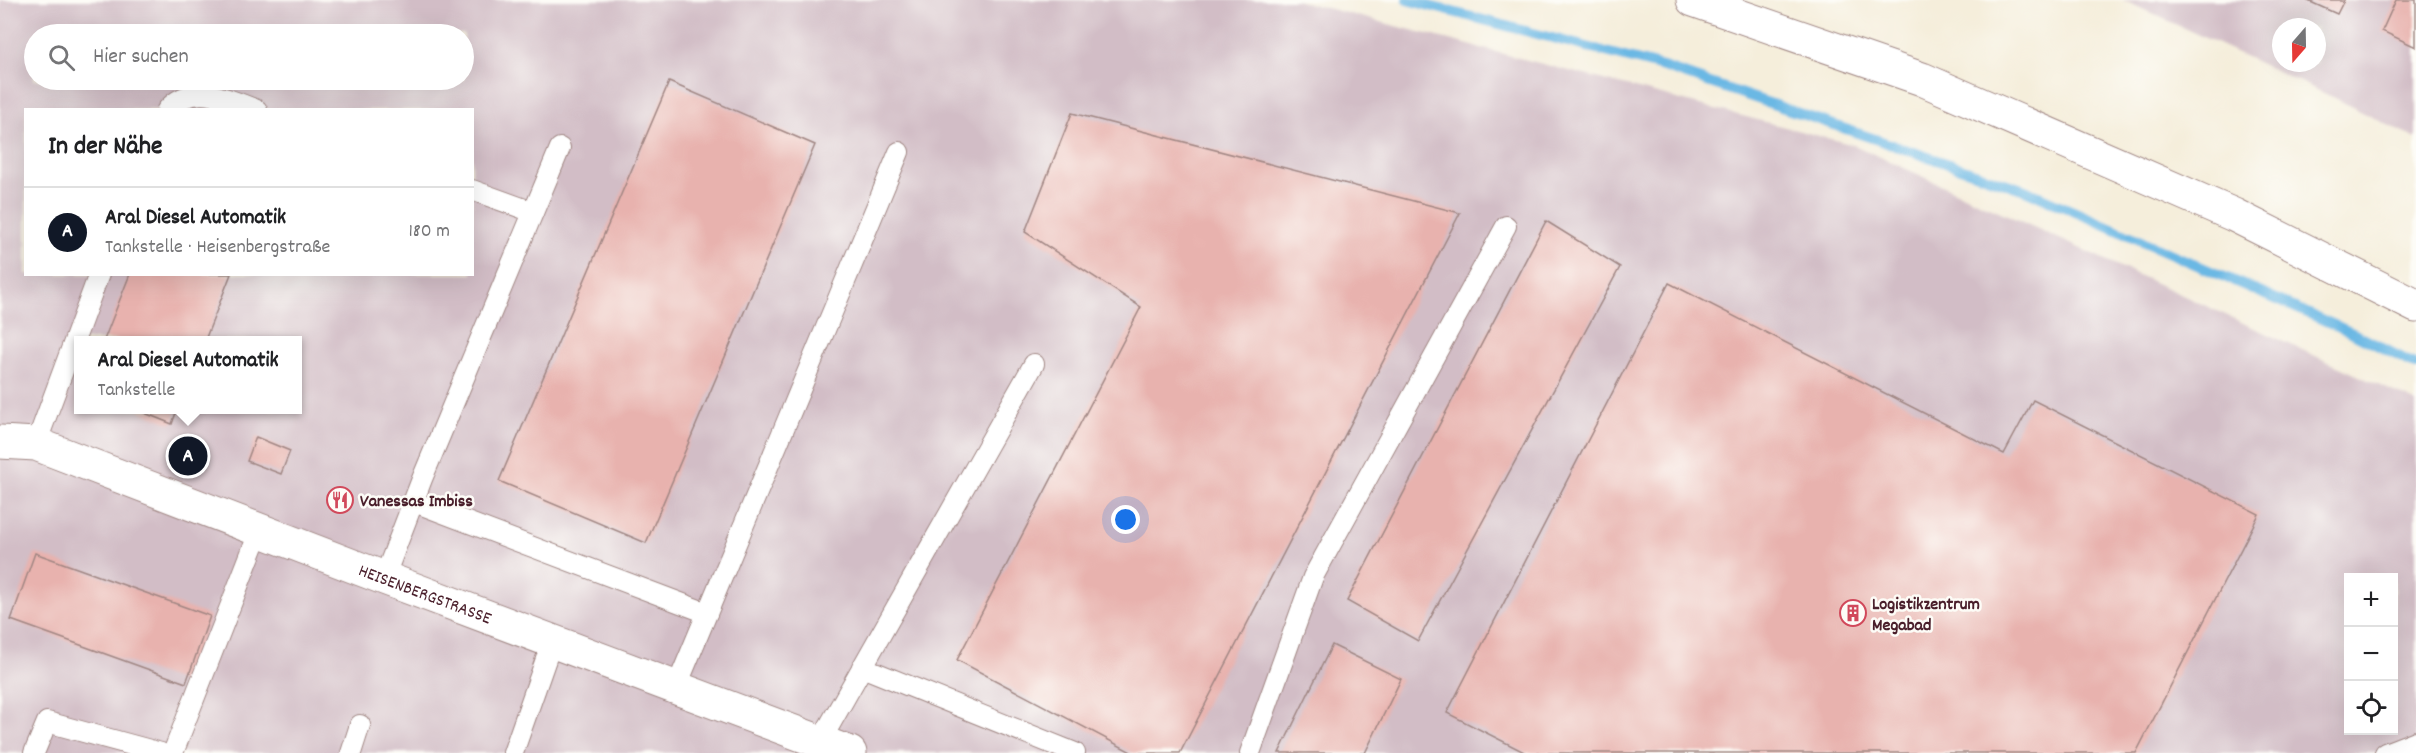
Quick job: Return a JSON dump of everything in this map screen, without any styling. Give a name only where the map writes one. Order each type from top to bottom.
[{"type":"street","points":[[1693,0],[1922,79],[2234,215],[2416,306]]},
{"type":"street","name":"HEISENBERGSTRASSE","points":[[0,442],[36,444],[552,642],[835,747]]},
{"type":"lane","points":[[169,108],[174,102],[198,93],[220,96],[252,108]]},
{"type":"lane","points":[[384,578],[560,148]]},
{"type":"lane","points":[[676,688],[898,152]]},
{"type":"lane","points":[[474,191],[533,212]]},
{"type":"lane","points":[[1250,753],[1313,577],[1506,226]]},
{"type":"lane","points":[[76,336],[98,276]]},
{"type":"lane","points":[[36,444],[74,341]]},
{"type":"lane","points":[[835,747],[862,667],[1034,364]]},
{"type":"lane","points":[[414,502],[707,613]]},
{"type":"lane","points":[[173,753],[260,530]]},
{"type":"lane","points":[[513,753],[552,642]]},
{"type":"lane","points":[[862,667],[1075,753]]},
{"type":"lane","points":[[34,753],[47,722],[161,753]]},
{"type":"lane","points":[[351,753],[360,725]]},
{"type":"lane","points":[[2385,753],[2416,741]]},
{"type":"shaded area","points":[[0,0],[1296,0],[1854,145],[2416,402],[2416,753],[0,753]]},
{"type":"shaded area","points":[[2123,0],[2416,0],[2416,139],[2278,72],[2326,72],[2326,18],[2272,18],[2272,69]]},
{"type":"building","points":[[2306,0],[2344,0],[2337,14]]},
{"type":"building","points":[[2396,0],[2416,0],[2416,47],[2382,31]]},
{"type":"building","points":[[669,82],[815,145],[646,543],[499,481]]},
{"type":"building","points":[[1072,113],[1460,213],[1180,753],[1133,753],[957,660],[1141,307],[1025,232]]},
{"type":"building","points":[[1546,221],[1620,267],[1418,641],[1347,601]]},
{"type":"building","points":[[129,276],[230,276],[207,336],[106,336]]},
{"type":"building","name":"Logistikzentrum Megabad","points":[[1669,283],[2004,454],[2033,400],[2259,514],[2136,753],[1526,753],[1447,713]]},
{"type":"building","points":[[147,414],[176,414],[172,424]]},
{"type":"building","points":[[256,437],[290,451],[281,474],[247,461]]},
{"type":"building","points":[[35,553],[210,616],[186,683],[11,620]]},
{"type":"building","points":[[1332,645],[1401,679],[1365,753],[1279,753]]},
{"type":"waterway","points":[[1407,0],[1663,67],[2025,190],[2353,333],[2416,365]]},
{"type":"place","name":"Aral Diesel Automatik","points":[[188,456]]},
{"type":"place","name":"Vanessas Imbiss","points":[[340,500]]},
{"type":"place","name":"Logistikzentrum Megabad","points":[[1853,613]]}]
